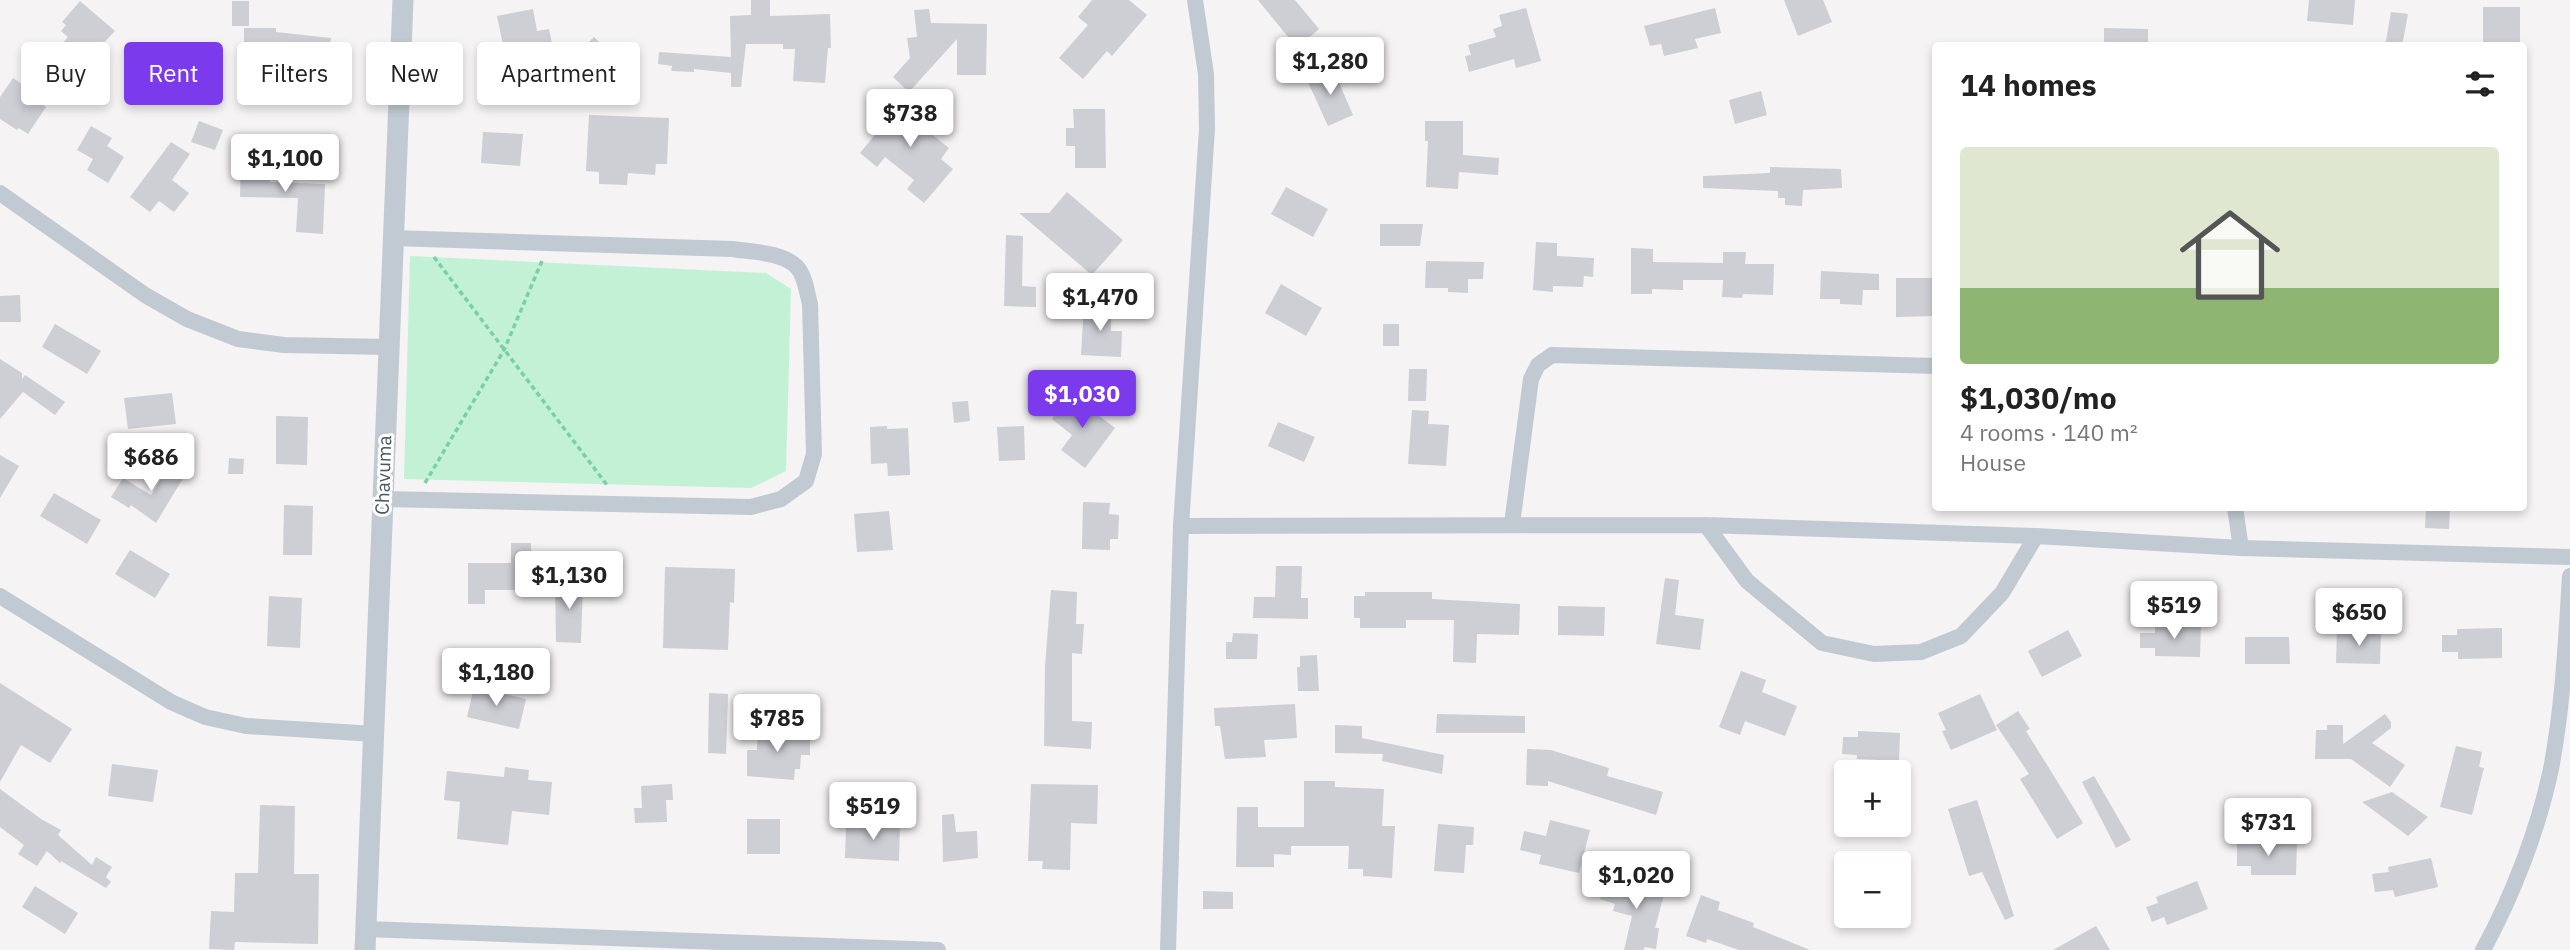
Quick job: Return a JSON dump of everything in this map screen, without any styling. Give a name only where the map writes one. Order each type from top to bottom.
[{"type":"street","name":"Chavuma","points":[[365,939],[403,0]]},
{"type":"street","points":[[1168,950],[1181,526],[1207,129],[1206,74],[1195,0]]},
{"type":"street","points":[[0,193],[145,295],[187,319],[238,339],[285,345],[387,347]]},
{"type":"street","points":[[383,499],[751,507],[781,499],[806,481],[814,454],[810,304],[797,267],[779,257],[732,249],[392,237]]},
{"type":"street","points":[[1511,524],[1531,379],[1538,365],[1552,355],[1932,366]]},
{"type":"street","points":[[2235,511],[2241,548]]},
{"type":"street","points":[[1181,526],[1706,525],[2036,536],[2241,548],[2570,557]]},
{"type":"street","points":[[1706,525],[1747,581],[1822,643],[1874,654],[1921,652],[1961,636],[2002,593],[2036,536]]},
{"type":"street","points":[[2483,950],[2499,921],[2525,858],[2550,770],[2563,686],[2570,576]]},
{"type":"street","points":[[0,596],[172,702],[205,717],[246,726],[375,734]]},
{"type":"street","points":[[365,939],[938,950]]},
{"type":"path","points":[[420,239],[621,504]]},
{"type":"path","points":[[415,500],[505,350],[550,243]]},
{"type":"green space","points":[[410,256],[766,273],[791,289],[786,471],[751,488],[404,479]]},
{"type":"building","points":[[751,0],[770,0],[770,16],[830,14],[831,48],[828,48],[825,83],[793,81],[795,49],[783,49],[783,44],[746,44],[741,87],[731,87],[731,73],[694,69],[694,72],[671,71],[672,66],[658,64],[659,52],[731,57],[730,16],[751,15]]},
{"type":"building","points":[[1092,0],[1129,0],[1147,15],[1112,56],[1107,51],[1083,79],[1059,58],[1088,25],[1078,17]]},
{"type":"building","points":[[1258,0],[1295,0],[1319,29],[1297,48]]},
{"type":"building","points":[[1784,0],[1823,0],[1832,22],[1798,36]]},
{"type":"building","points":[[2309,0],[2355,0],[2353,25],[2307,21]]},
{"type":"building","points":[[80,1],[115,31],[105,42],[64,42],[68,37],[61,31],[66,25],[62,22]]},
{"type":"building","points":[[232,1],[249,1],[249,26],[232,26]]},
{"type":"building","points":[[2483,7],[2520,7],[2520,42],[2483,42]]},
{"type":"building","points":[[1526,8],[1541,61],[1516,68],[1514,59],[1469,72],[1465,56],[1471,55],[1468,45],[1496,37],[1493,29],[1502,26],[1499,15]]},
{"type":"building","points":[[1715,8],[1721,33],[1695,39],[1698,48],[1664,56],[1661,44],[1650,46],[1644,26]]},
{"type":"building","points":[[533,9],[537,31],[549,29],[552,42],[502,42],[497,16]]},
{"type":"building","points":[[929,9],[931,23],[987,24],[986,75],[957,75],[957,39],[909,92],[893,77],[910,58],[907,38],[917,37],[914,10]]},
{"type":"building","points":[[2391,12],[2408,14],[2403,42],[2386,42]]},
{"type":"building","points":[[244,28],[276,28],[276,32],[331,38],[331,42],[244,42]]},
{"type":"building","points":[[2104,28],[2148,29],[2148,42],[2104,42]]},
{"type":"building","points":[[1333,69],[1353,115],[1328,126],[1307,80]]},
{"type":"building","points":[[13,78],[21,83],[21,105],[46,107],[28,134],[0,119],[0,97]]},
{"type":"building","points":[[1761,91],[1767,115],[1735,124],[1729,100]]},
{"type":"building","points":[[909,93],[926,107],[915,121],[949,148],[941,159],[953,169],[924,203],[907,189],[914,180],[885,157],[877,167],[860,153]]},
{"type":"building","points":[[1073,109],[1105,109],[1106,168],[1075,168],[1075,146],[1066,146],[1066,128],[1074,128]]},
{"type":"building","points":[[589,115],[669,118],[667,164],[656,164],[655,175],[628,173],[627,185],[599,184],[599,172],[586,171]]},
{"type":"building","points":[[199,121],[223,130],[215,150],[191,142]]},
{"type":"building","points":[[1425,121],[1463,121],[1463,155],[1499,158],[1498,175],[1459,172],[1458,189],[1426,187],[1428,141],[1425,141]]},
{"type":"building","points":[[91,126],[112,138],[107,146],[124,157],[108,183],[87,170],[93,159],[77,150]]},
{"type":"building","points":[[483,132],[523,134],[520,166],[481,163]]},
{"type":"building","points":[[171,142],[190,154],[172,180],[189,193],[174,212],[159,201],[150,212],[130,197]]},
{"type":"building","points":[[241,159],[271,159],[270,182],[325,184],[323,234],[296,232],[298,198],[240,197]]},
{"type":"building","points":[[1770,167],[1841,169],[1842,188],[1803,190],[1802,206],[1785,205],[1785,198],[1778,198],[1778,191],[1703,188],[1703,176],[1770,173]]},
{"type":"building","points":[[1286,187],[1328,209],[1313,237],[1271,214]]},
{"type":"building","points":[[1067,192],[1123,240],[1092,275],[1019,213],[1049,213]]},
{"type":"building","points":[[1380,224],[1423,224],[1420,246],[1380,246]]},
{"type":"building","points":[[1006,235],[1023,236],[1022,286],[1036,287],[1036,307],[1004,306]]},
{"type":"building","points":[[1536,242],[1557,243],[1557,256],[1594,258],[1593,277],[1584,276],[1583,287],[1553,286],[1553,292],[1533,290]]},
{"type":"building","points":[[1631,248],[1653,249],[1653,262],[1723,263],[1723,252],[1746,252],[1745,264],[1774,264],[1773,295],[1743,294],[1742,298],[1722,297],[1723,280],[1683,280],[1683,290],[1652,289],[1652,294],[1631,294]]},
{"type":"building","points":[[1426,261],[1484,262],[1483,279],[1468,279],[1468,293],[1448,292],[1448,288],[1425,288]]},
{"type":"building","points":[[1821,271],[1879,274],[1879,290],[1863,290],[1862,305],[1840,304],[1840,299],[1820,299]]},
{"type":"building","points":[[1896,278],[1932,278],[1932,316],[1896,317]]},
{"type":"building","points":[[1281,284],[1322,308],[1306,336],[1265,313]]},
{"type":"building","points":[[20,295],[21,322],[0,322],[0,296]]},
{"type":"building","points":[[1084,305],[1111,306],[1111,331],[1122,331],[1121,357],[1081,355]]},
{"type":"building","points":[[55,324],[101,351],[87,374],[42,347]]},
{"type":"building","points":[[1383,324],[1399,324],[1399,346],[1383,346]]},
{"type":"building","points":[[0,359],[22,373],[22,379],[25,375],[65,402],[55,415],[23,392],[0,419]]},
{"type":"building","points":[[1409,369],[1427,369],[1426,401],[1408,401]]},
{"type":"building","points":[[172,393],[176,424],[128,429],[124,398]]},
{"type":"building","points":[[1071,394],[1115,428],[1085,468],[1061,450],[1072,435],[1052,419]]},
{"type":"building","points":[[968,401],[970,421],[954,423],[952,402]]},
{"type":"building","points":[[1412,410],[1429,411],[1428,424],[1449,425],[1446,466],[1408,464]]},
{"type":"building","points":[[276,416],[308,417],[307,465],[276,464]]},
{"type":"building","points":[[1278,422],[1315,437],[1304,462],[1268,446]]},
{"type":"building","points":[[887,426],[887,429],[908,428],[910,475],[888,476],[887,463],[871,464],[870,427]]},
{"type":"building","points":[[1024,426],[1025,460],[999,461],[997,427]]},
{"type":"building","points":[[0,455],[19,466],[0,498]]},
{"type":"building","points":[[229,458],[244,459],[243,474],[228,474]]},
{"type":"building","points":[[172,461],[188,470],[156,523],[131,505],[129,508],[111,497],[123,478],[151,495]]},
{"type":"building","points":[[54,493],[101,520],[87,544],[40,516]]},
{"type":"building","points":[[1083,502],[1110,503],[1109,514],[1119,515],[1118,539],[1110,539],[1110,550],[1082,549]]},
{"type":"building","points":[[284,505],[313,506],[312,555],[283,555]]},
{"type":"building","points":[[889,511],[893,550],[857,552],[854,514]]},
{"type":"building","points":[[2426,511],[2450,511],[2449,529],[2425,528]]},
{"type":"building","points":[[511,543],[531,543],[531,590],[485,590],[485,604],[468,604],[468,563],[511,563]]},
{"type":"building","points":[[130,550],[170,574],[155,598],[115,574]]},
{"type":"building","points":[[1276,566],[1302,566],[1301,598],[1308,598],[1308,619],[1253,618],[1254,597],[1275,597]]},
{"type":"building","points":[[665,567],[735,569],[734,603],[730,602],[728,650],[663,648]]},
{"type":"building","points":[[1665,578],[1679,580],[1675,615],[1704,619],[1700,650],[1656,644]]},
{"type":"building","points":[[555,581],[583,581],[581,643],[556,642]]},
{"type":"building","points":[[1051,590],[1077,592],[1076,624],[1084,624],[1082,654],[1072,653],[1072,721],[1092,722],[1091,749],[1044,746],[1045,666]]},
{"type":"building","points":[[1365,592],[1432,592],[1432,599],[1520,604],[1519,635],[1477,634],[1476,663],[1453,662],[1454,620],[1406,620],[1406,628],[1360,628],[1360,618],[1354,618],[1354,596],[1365,596]]},
{"type":"building","points":[[269,596],[302,598],[300,648],[267,646]]},
{"type":"building","points":[[1558,606],[1605,607],[1604,636],[1558,635]]},
{"type":"building","points":[[2155,625],[2201,626],[2200,657],[2155,656],[2155,648],[2140,648],[2140,633],[2155,633]]},
{"type":"building","points":[[2502,628],[2502,658],[2458,659],[2458,652],[2442,652],[2442,635],[2457,635],[2457,629]]},
{"type":"building","points":[[2068,630],[2082,656],[2042,677],[2028,651]]},
{"type":"building","points":[[2337,631],[2381,632],[2380,664],[2336,663]]},
{"type":"building","points":[[1233,633],[1258,634],[1257,659],[1226,659],[1226,642],[1232,642]]},
{"type":"building","points":[[2245,637],[2289,637],[2290,664],[2245,664]]},
{"type":"building","points":[[1317,655],[1319,691],[1298,691],[1297,667],[1300,667],[1300,656]]},
{"type":"building","points":[[1741,671],[1766,680],[1762,692],[1797,706],[1785,736],[1745,721],[1740,735],[1719,727]]},
{"type":"building","points":[[0,683],[72,729],[50,763],[21,745],[0,782]]},
{"type":"building","points":[[474,687],[526,699],[519,729],[467,717]]},
{"type":"building","points":[[709,693],[728,694],[726,754],[708,753]]},
{"type":"building","points":[[1980,694],[1997,730],[1951,750],[1942,731],[1946,730],[1938,713]]},
{"type":"building","points":[[1295,704],[1297,738],[1264,740],[1266,757],[1225,759],[1220,726],[1215,726],[1214,708]]},
{"type":"building","points":[[2018,711],[2030,729],[2026,731],[2083,823],[2057,839],[2020,779],[2029,774],[1996,725]]},
{"type":"building","points":[[1437,714],[1525,716],[1525,733],[1436,733]]},
{"type":"building","points":[[2385,714],[2391,722],[2391,728],[2372,743],[2405,765],[2390,787],[2351,759],[2315,759],[2316,730],[2327,730],[2327,725],[2343,725],[2343,744]]},
{"type":"building","points":[[1335,725],[1362,726],[1362,738],[1444,755],[1442,774],[1382,761],[1383,754],[1335,753]]},
{"type":"building","points":[[758,727],[789,728],[789,737],[810,737],[810,755],[801,755],[800,769],[795,769],[794,780],[747,776],[747,750],[757,750]]},
{"type":"building","points":[[1858,731],[1900,733],[1899,760],[1857,759],[1857,755],[1842,754],[1843,737],[1858,737]]},
{"type":"building","points":[[2456,746],[2482,752],[2479,767],[2484,768],[2472,815],[2440,807]]},
{"type":"building","points":[[1527,749],[1551,750],[1609,768],[1607,776],[1663,792],[1656,815],[1548,781],[1548,786],[1526,785]]},
{"type":"building","points":[[112,764],[158,770],[153,802],[108,796]]},
{"type":"building","points":[[505,767],[529,770],[528,780],[552,782],[549,815],[512,811],[508,845],[457,839],[460,802],[444,800],[447,771],[504,777]]},
{"type":"building","points":[[2094,776],[2131,840],[2116,848],[2082,782]]},
{"type":"building","points":[[1304,781],[1335,781],[1335,787],[1384,789],[1382,826],[1395,826],[1392,878],[1363,876],[1363,869],[1348,869],[1349,846],[1291,846],[1291,855],[1274,854],[1274,867],[1236,867],[1237,807],[1258,807],[1258,827],[1304,827]]},
{"type":"building","points":[[672,784],[673,800],[666,800],[667,822],[635,823],[634,808],[642,808],[641,786]]},
{"type":"building","points":[[1031,784],[1098,785],[1097,824],[1071,823],[1070,870],[1042,869],[1043,861],[1028,861]]},
{"type":"building","points":[[0,789],[61,830],[58,835],[92,865],[96,857],[112,867],[106,877],[111,882],[106,888],[61,861],[60,863],[47,851],[37,866],[18,854],[24,845],[0,827]]},
{"type":"building","points":[[2392,792],[2428,817],[2408,836],[2362,802]]},
{"type":"building","points":[[1977,800],[2014,916],[2005,920],[1982,872],[1969,876],[1948,809]]},
{"type":"building","points":[[260,805],[295,806],[294,874],[319,874],[318,944],[235,942],[234,950],[209,949],[211,911],[234,912],[235,873],[258,873]]},
{"type":"building","points":[[954,814],[956,832],[977,831],[978,858],[943,862],[942,815]]},
{"type":"building","points":[[747,819],[780,819],[780,854],[747,854]]},
{"type":"building","points":[[1550,820],[1590,830],[1579,873],[1539,864],[1541,855],[1520,850],[1524,831],[1546,836]]},
{"type":"building","points":[[1438,824],[1474,827],[1473,845],[1466,845],[1464,873],[1434,871]]},
{"type":"building","points":[[846,825],[900,825],[899,861],[845,858]]},
{"type":"building","points":[[2237,841],[2297,843],[2296,875],[2251,875],[2251,866],[2237,866]]},
{"type":"building","points":[[2431,858],[2438,887],[2395,897],[2393,890],[2375,892],[2372,874],[2389,872],[2388,867]]},
{"type":"building","points":[[1605,879],[1621,883],[1622,879],[1665,891],[1655,928],[1659,928],[1656,949],[1644,947],[1644,950],[1624,950],[1632,916],[1613,911],[1615,904],[1600,899]]},
{"type":"building","points":[[2197,881],[2208,909],[2167,925],[2164,917],[2152,922],[2146,907],[2158,903],[2156,897]]},
{"type":"building","points":[[35,886],[78,913],[65,934],[22,907]]},
{"type":"building","points":[[1203,891],[1233,892],[1233,909],[1203,909]]},
{"type":"building","points":[[1701,895],[1720,902],[1718,910],[1754,923],[1753,927],[1810,950],[1739,950],[1707,939],[1706,943],[1686,936]]},
{"type":"building","points":[[2096,926],[2110,950],[2053,950]]}]
